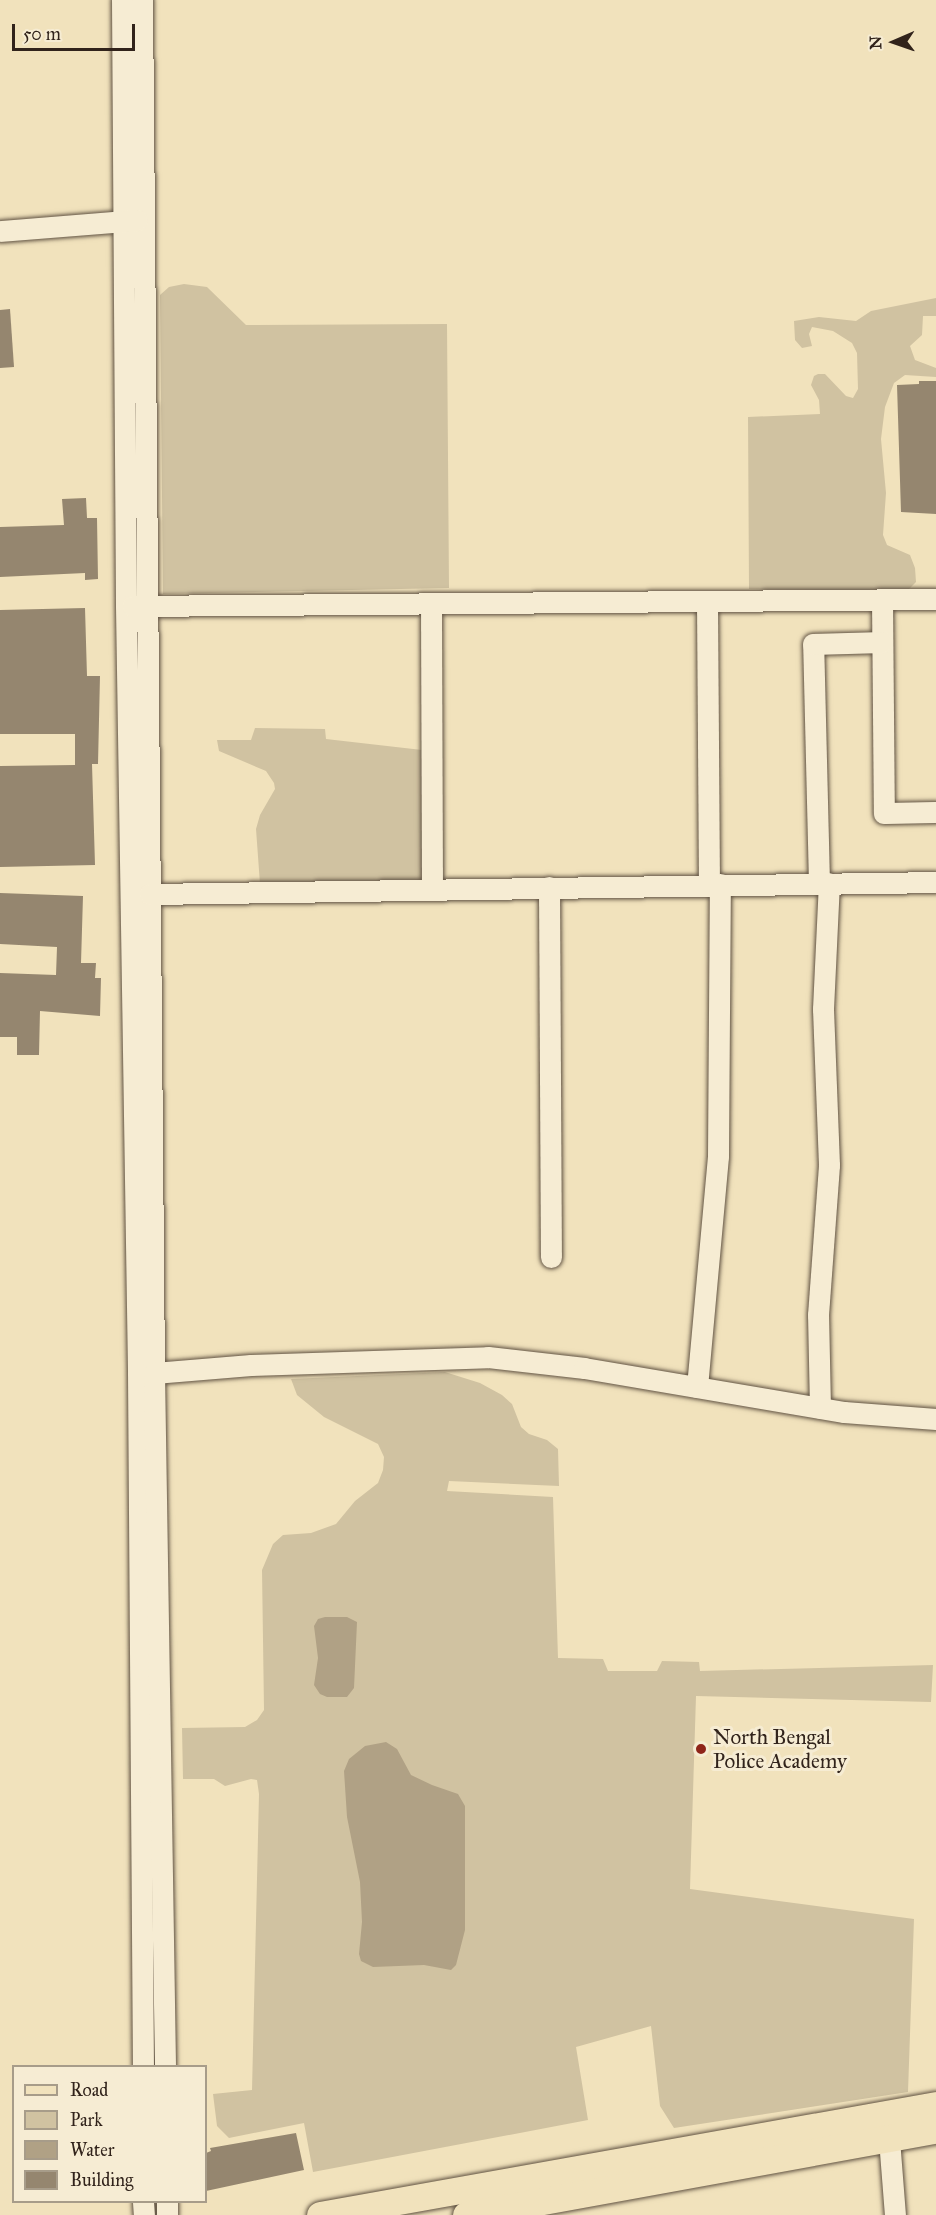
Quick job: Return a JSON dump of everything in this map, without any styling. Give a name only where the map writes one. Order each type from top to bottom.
[{"type":"main road","points":[[320,2215],[936,2105]]},
{"type":"main road","points":[[466,2215],[936,2130]]},
{"type":"street","points":[[122,0],[133,220],[142,2065]]},
{"type":"street","points":[[133,220],[142,0]]},
{"type":"street","points":[[0,231],[133,220]]},
{"type":"street","points":[[882,599],[884,813],[936,812]]},
{"type":"street","points":[[136,606],[936,599]]},
{"type":"street","points":[[697,1387],[718,1156],[715,884],[707,601]]},
{"type":"street","points":[[431,603],[432,889]]},
{"type":"street","points":[[136,606],[150,894],[154,1372],[165,2065]]},
{"type":"street","points":[[820,1408],[818,1315],[830,1165],[823,1009],[824,883],[813,644],[882,642]]},
{"type":"street","points":[[150,894],[936,882]]},
{"type":"street","points":[[549,887],[551,1257]]},
{"type":"street","points":[[154,1372],[251,1365],[488,1357],[584,1368],[820,1408],[936,1419]]},
{"type":"street","points":[[889,2139],[895,2215]]},
{"type":"green space","points":[[184,284],[207,287],[246,325],[447,324],[449,588],[163,594],[160,295],[169,287]]},
{"type":"green space","points":[[936,298],[936,316],[923,316],[922,335],[910,346],[915,360],[936,368],[936,377],[905,375],[894,383],[885,407],[881,439],[886,493],[883,535],[887,545],[910,555],[915,568],[916,582],[907,591],[749,589],[748,417],[820,414],[819,400],[811,385],[814,376],[818,374],[825,374],[846,396],[853,398],[858,389],[857,353],[852,343],[833,331],[812,327],[809,334],[812,346],[802,348],[795,340],[794,321],[819,317],[856,321],[871,311]]},
{"type":"green space","points":[[255,728],[325,729],[326,739],[422,750],[422,881],[260,884],[256,829],[260,815],[275,789],[274,783],[266,771],[219,751],[217,740],[251,740]]},
{"type":"green space","points":[[445,1372],[480,1383],[502,1395],[512,1404],[521,1427],[529,1434],[547,1440],[558,1449],[559,1486],[449,1481],[447,1491],[553,1497],[558,1658],[603,1659],[608,1671],[657,1671],[662,1661],[699,1662],[700,1671],[933,1665],[931,1702],[696,1696],[690,1889],[914,1919],[908,2092],[674,2128],[660,2106],[651,2026],[576,2047],[588,2120],[313,2172],[304,2123],[229,2138],[217,2126],[213,2094],[252,2090],[259,1794],[257,1780],[251,1779],[225,1786],[214,1779],[183,1779],[182,1728],[245,1727],[257,1720],[264,1710],[262,1570],[273,1544],[283,1535],[311,1533],[336,1524],[355,1501],[378,1483],[383,1470],[384,1457],[378,1444],[324,1417],[297,1395],[291,1379]]},
{"type":"water","points":[[347,1617],[357,1622],[354,1688],[347,1697],[327,1697],[320,1694],[314,1685],[318,1658],[314,1626],[318,1619]]},
{"type":"water","points":[[386,1742],[397,1749],[411,1775],[458,1794],[465,1806],[465,1930],[456,1965],[451,1970],[424,1965],[373,1967],[361,1961],[359,1954],[362,1922],[360,1882],[347,1817],[344,1771],[349,1759],[365,1746]]},
{"type":"building","points":[[10,309],[14,367],[0,368],[0,310]]},
{"type":"building","points":[[919,381],[936,381],[936,514],[901,512],[897,385],[919,384]]},
{"type":"building","points":[[86,498],[87,518],[97,518],[98,579],[85,580],[85,573],[0,577],[0,527],[64,525],[62,499]]},
{"type":"building","points":[[85,608],[87,676],[100,676],[98,764],[92,764],[95,865],[0,867],[0,766],[75,765],[75,734],[0,734],[0,610]]},
{"type":"building","points":[[0,893],[83,896],[81,963],[96,963],[95,978],[101,978],[100,1016],[40,1011],[39,1055],[17,1055],[17,1037],[0,1037],[0,973],[56,975],[57,947],[0,944]]},
{"type":"building","points":[[296,2133],[304,2170],[207,2191],[207,2153],[211,2151],[210,2148]]},
{"type":"place","name":"North Bengal Police Academy","points":[[701,1749]]}]
